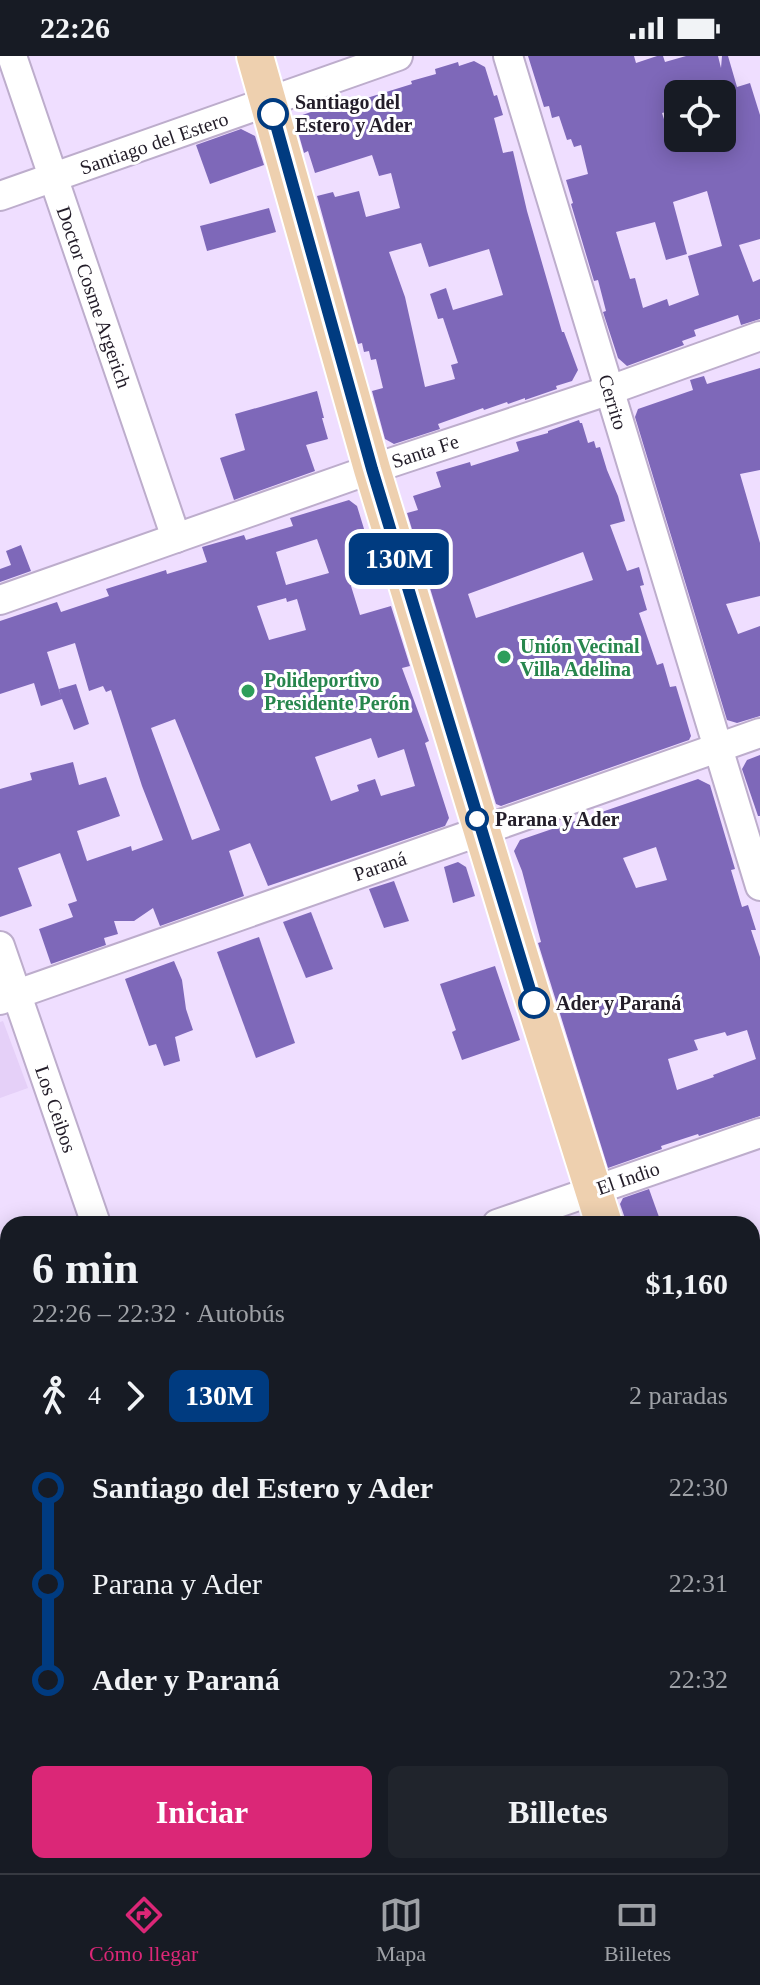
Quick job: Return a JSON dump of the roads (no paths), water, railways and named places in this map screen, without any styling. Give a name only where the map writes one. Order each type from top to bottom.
[{"type":"main road","points":[[255,56],[372,469],[602,1216]]},
{"type":"street","name":"Doctor Cosme Argerich","points":[[12,56],[176,538]]},
{"type":"street","name":"Santiago del Estero","points":[[0,196],[398,56]]},
{"type":"street","name":"Cerrito","points":[[508,56],[760,886]]},
{"type":"street","name":"Santa Fe","points":[[0,600],[760,336]]},
{"type":"street","name":"Paraná","points":[[8,997],[760,733]]},
{"type":"street","name":"Los Ceibos","points":[[0,946],[8,997],[93,1216]]},
{"type":"street","name":"El Indio","points":[[519,1216],[760,1133]]},
{"type":"place","name":"Santiago del Estero y Ader","points":[[273,114]]},
{"type":"place","name":"Unión Vecinal Villa Adelina","points":[[504,657]]},
{"type":"place","name":"Polideportivo Presidente Perón","points":[[248,691]]},
{"type":"place","name":"Parana y Ader","points":[[477,819]]},
{"type":"place","name":"Ader y Paraná","points":[[534,1003]]}]
